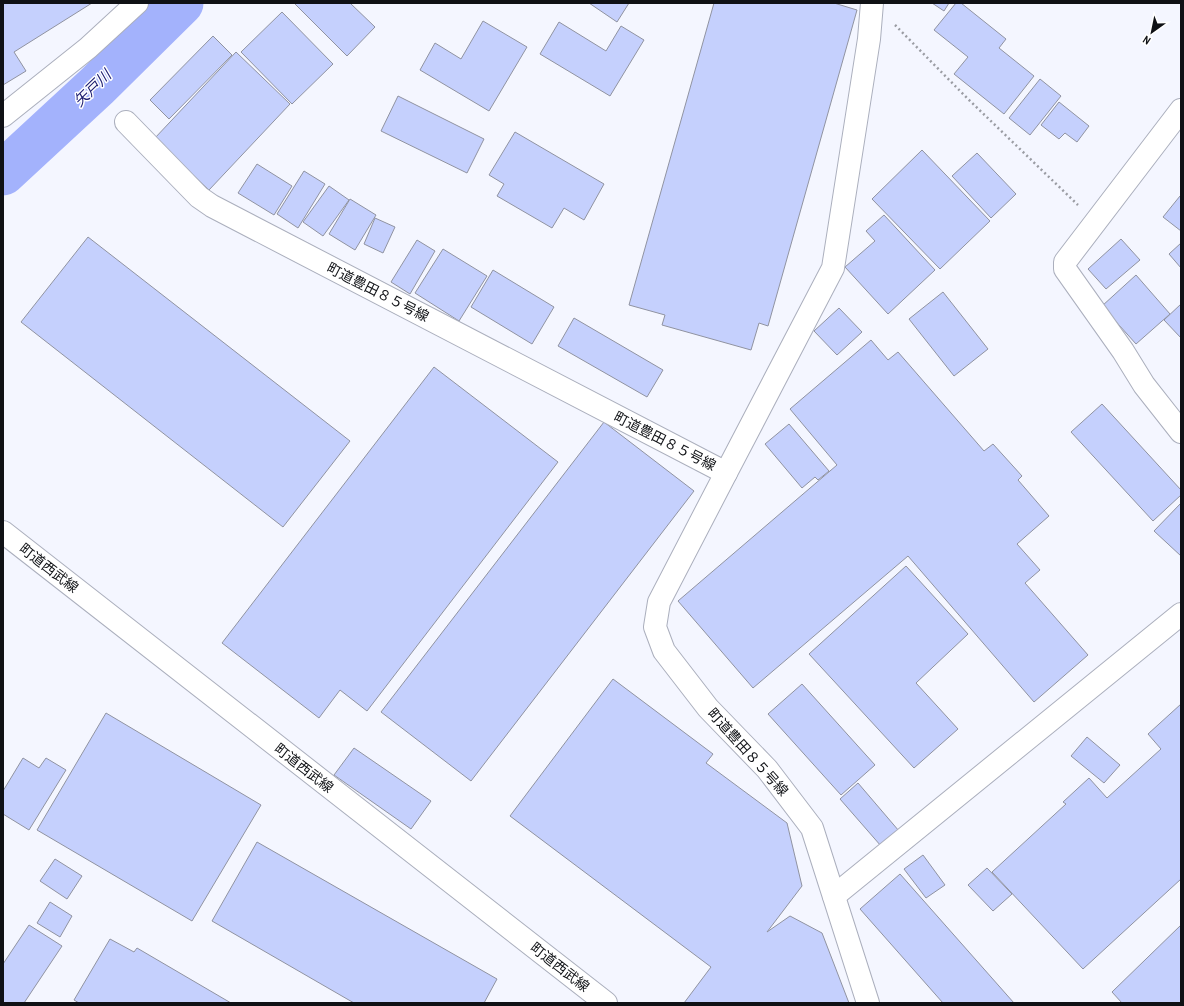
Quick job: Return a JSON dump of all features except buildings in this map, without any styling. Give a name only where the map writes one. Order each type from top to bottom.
[{"type":"street","points":[[3,116],[88,48],[137,3]]},
{"type":"street","points":[[726,473],[832,268],[869,39],[872,3]]},
{"type":"street","points":[[1181,110],[1065,262],[1065,269],[1123,351],[1144,385],[1181,432]]},
{"type":"street","name":"町道豊田８５号線","points":[[126,122],[199,197],[212,206],[726,473],[659,602],[655,627],[664,651],[704,703],[766,769],[812,828],[868,1003]]},
{"type":"street","name":"町道西武線","points":[[3,532],[606,1003]]},
{"type":"street","points":[[834,896],[1181,614]]},
{"type":"path","points":[[890,20],[968,99],[1095,222]]},
{"type":"waterway","name":"矢戸川","points":[[3,173],[97,86],[181,3]]}]
